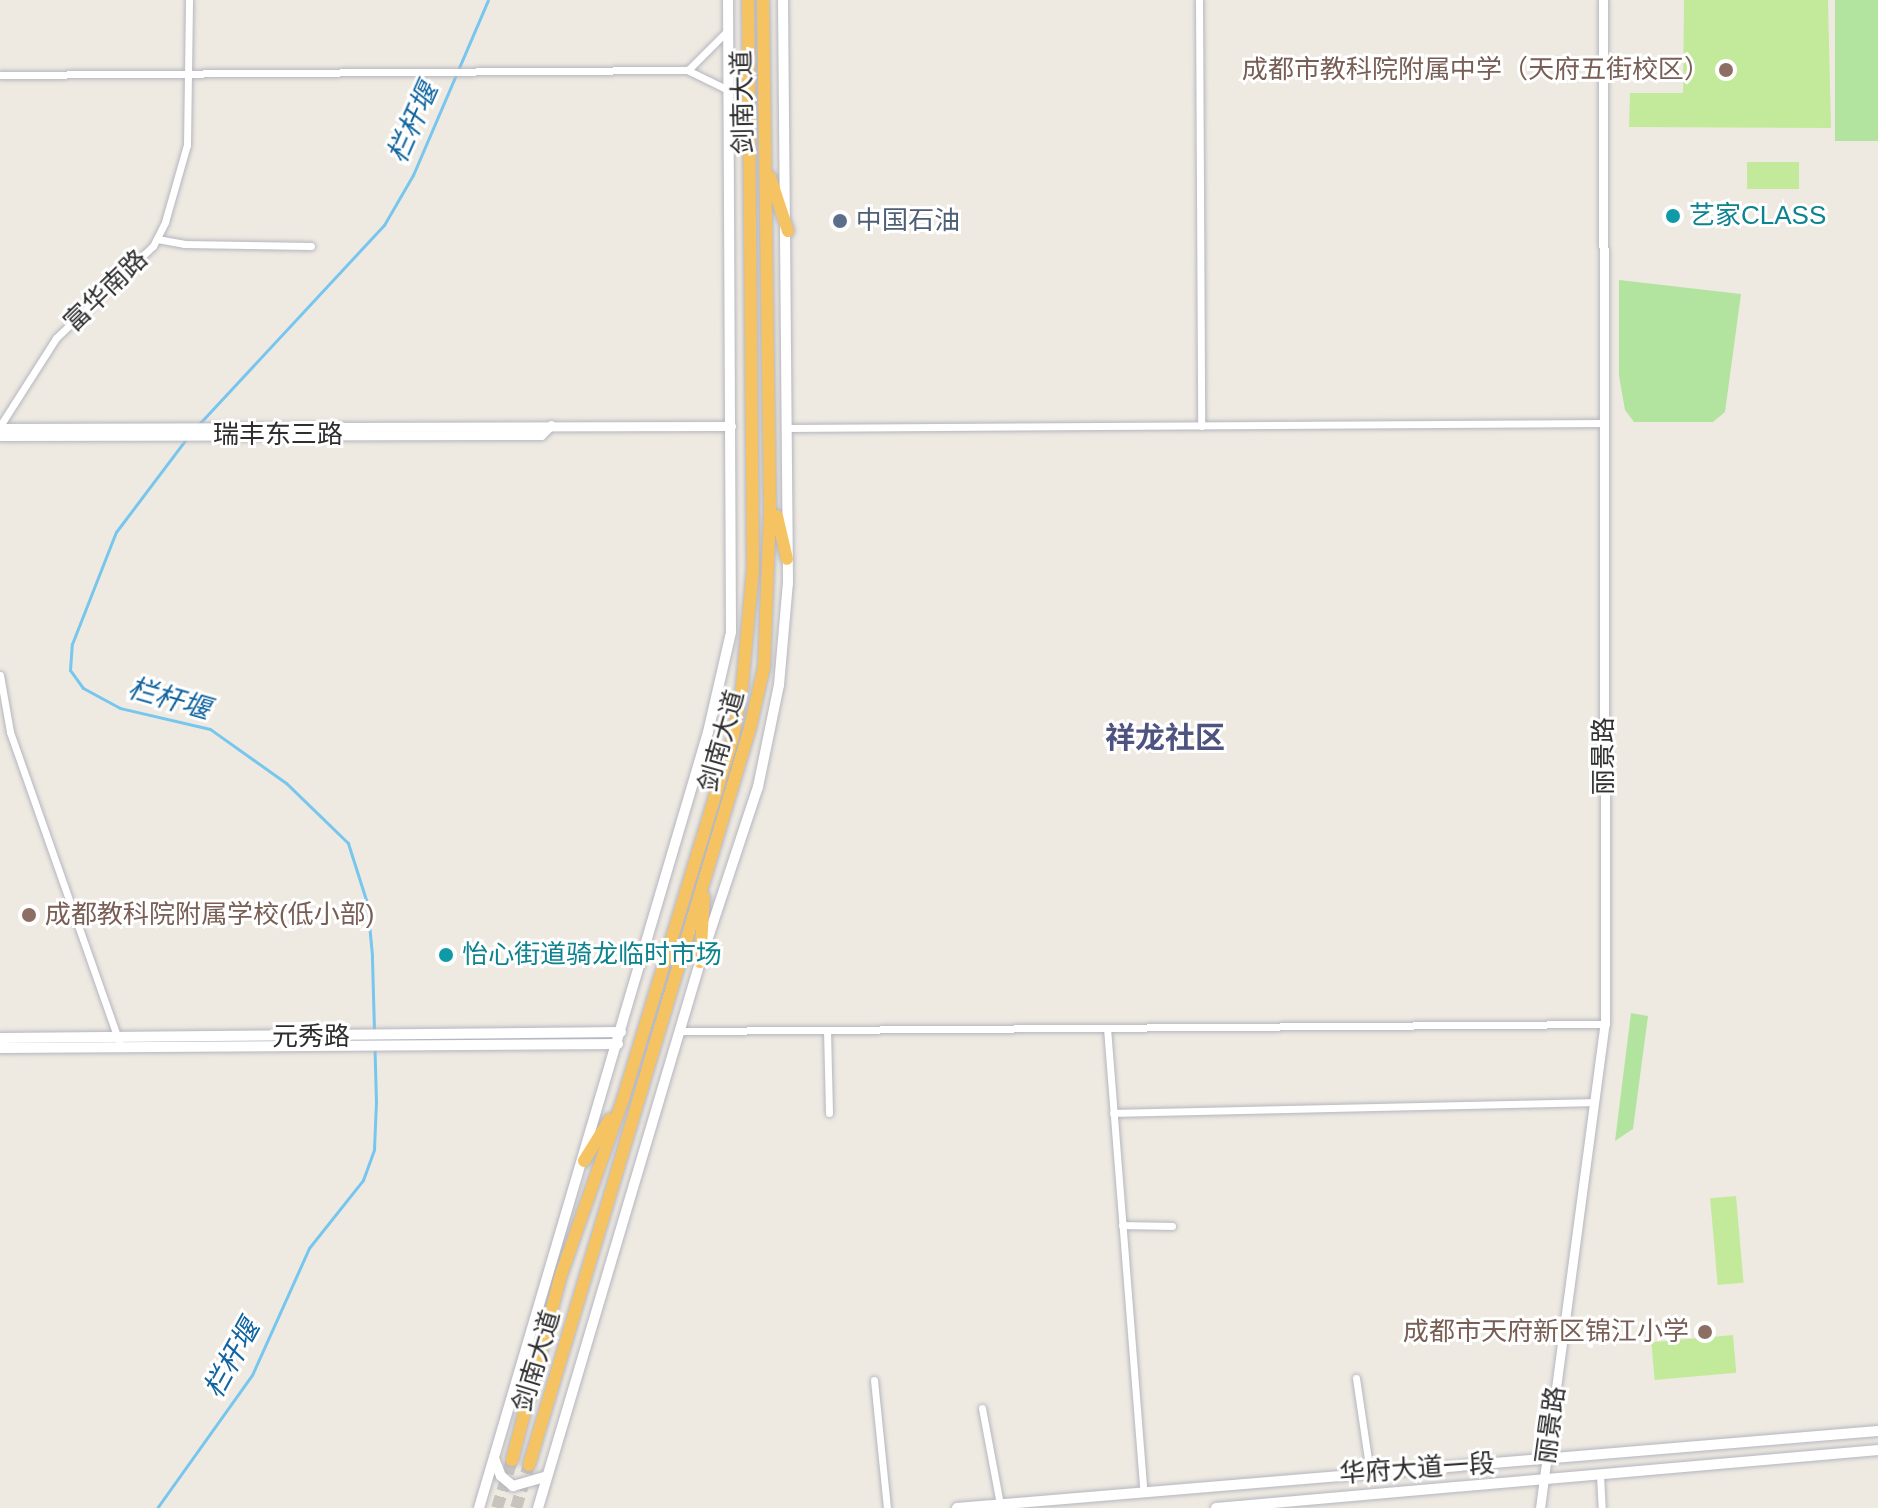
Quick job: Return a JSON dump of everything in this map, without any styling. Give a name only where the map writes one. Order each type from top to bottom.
[{"type":"highway","name":"剑南大道","points":[[512,1460],[560,1278],[623,1099],[733,737],[750,636],[748,0]]},
{"type":"highway","name":"剑南大道","points":[[529,1465],[706,874],[764,667],[769,414],[763,0]]},
{"type":"highway","points":[[766,165],[788,231]]},
{"type":"highway","points":[[769,414],[777,528],[787,559]]},
{"type":"highway","points":[[700,962],[706,874]]},
{"type":"highway","points":[[584,1161],[623,1099]]},
{"type":"main road","points":[[479,1508],[584,1161],[708,732],[731,632],[728,0]]},
{"type":"main road","points":[[538,1508],[700,962],[758,787],[771,728],[785,626],[787,559],[788,231],[783,0]]},
{"type":"main road","name":"元秀路","points":[[0,1038],[119,1042],[619,1038]]},
{"type":"main road","name":"元秀路","points":[[0,1048],[119,1042]]},
{"type":"main road","name":"华府大道一段","points":[[957,1508],[1143,1490],[1878,1431]]},
{"type":"main road","points":[[1216,1508],[1270,1506],[1878,1450]]},
{"type":"main road","points":[[494,1458],[501,1476],[513,1486],[547,1476]]},
{"type":"street","name":"富华南路","points":[[0,427],[56,338],[157,239],[180,181],[190,72],[189,0]]},
{"type":"street","points":[[1199,0],[1201,426]]},
{"type":"street","name":"丽景路","points":[[1540,1508],[1605,1024],[1603,0]]},
{"type":"street","points":[[687,70],[728,29]]},
{"type":"street","points":[[0,75],[687,70],[720,82],[729,92]]},
{"type":"street","points":[[157,239],[184,244],[311,246]]},
{"type":"street","points":[[786,428],[1604,423]]},
{"type":"street","points":[[0,427],[207,431],[551,425],[731,426]]},
{"type":"street","points":[[0,436],[166,431]]},
{"type":"street","points":[[0,675],[10,732],[119,1042]]},
{"type":"street","points":[[0,732],[10,732]]},
{"type":"street","points":[[681,1031],[1605,1024]]},
{"type":"street","points":[[1107,1028],[1143,1490]]},
{"type":"street","points":[[827,1030],[829,1113]]},
{"type":"street","points":[[1113,1113],[1595,1102]]},
{"type":"street","points":[[1122,1225],[1172,1226]]},
{"type":"street","points":[[1356,1378],[1370,1473]]},
{"type":"street","points":[[874,1380],[887,1508]]},
{"type":"street","points":[[982,1408],[993,1506]]},
{"type":"street","points":[[1600,1475],[1602,1508]]},
{"type":"green space","name":"成都市教科院附属中学（天府五街校区）","points":[[1684,0],[1828,0],[1831,128],[1629,127],[1630,93],[1683,93]]},
{"type":"green space","points":[[1835,0],[1878,0],[1878,141],[1835,141]]},
{"type":"green space","points":[[1747,162],[1799,162],[1799,189],[1747,189]]},
{"type":"green space","points":[[1619,280],[1741,294],[1725,412],[1713,422],[1634,422],[1625,410],[1619,376]]},
{"type":"green space","points":[[1631,1013],[1648,1016],[1633,1129],[1615,1141]]},
{"type":"green space","points":[[1736,1196],[1744,1283],[1718,1285],[1710,1198]]},
{"type":"green space","points":[[1733,1335],[1736,1373],[1655,1380],[1651,1342]]},
{"type":"waterway","name":"栏杆堰","points":[[199,424],[384,225],[413,175],[488,0]]},
{"type":"waterway","name":"栏杆堰","points":[[157,1508],[252,1375],[309,1248],[363,1180],[374,1149],[376,1102],[372,955],[367,903],[348,843],[286,783],[210,729],[120,708],[83,688],[70,670],[72,644],[116,532],[186,439]]},
{"type":"tunnel","points":[[497,1508],[512,1460]]},
{"type":"tunnel","points":[[516,1508],[529,1465]]},
{"type":"place","name":"成都市教科院附属中学（天府五街校区）","points":[[1726,70]]},
{"type":"place","name":"艺家CLASS","points":[[1673,216]]},
{"type":"place","name":"中国石油","points":[[840,221]]},
{"type":"place","name":"成都教科院附属学校(低小部)","points":[[29,915]]},
{"type":"place","name":"怡心街道骑龙临时市场","points":[[446,955]]},
{"type":"place","name":"成都市天府新区锦江小学","points":[[1705,1332]]},
{"type":"district","name":"祥龙社区","points":[[1165,738]]}]
